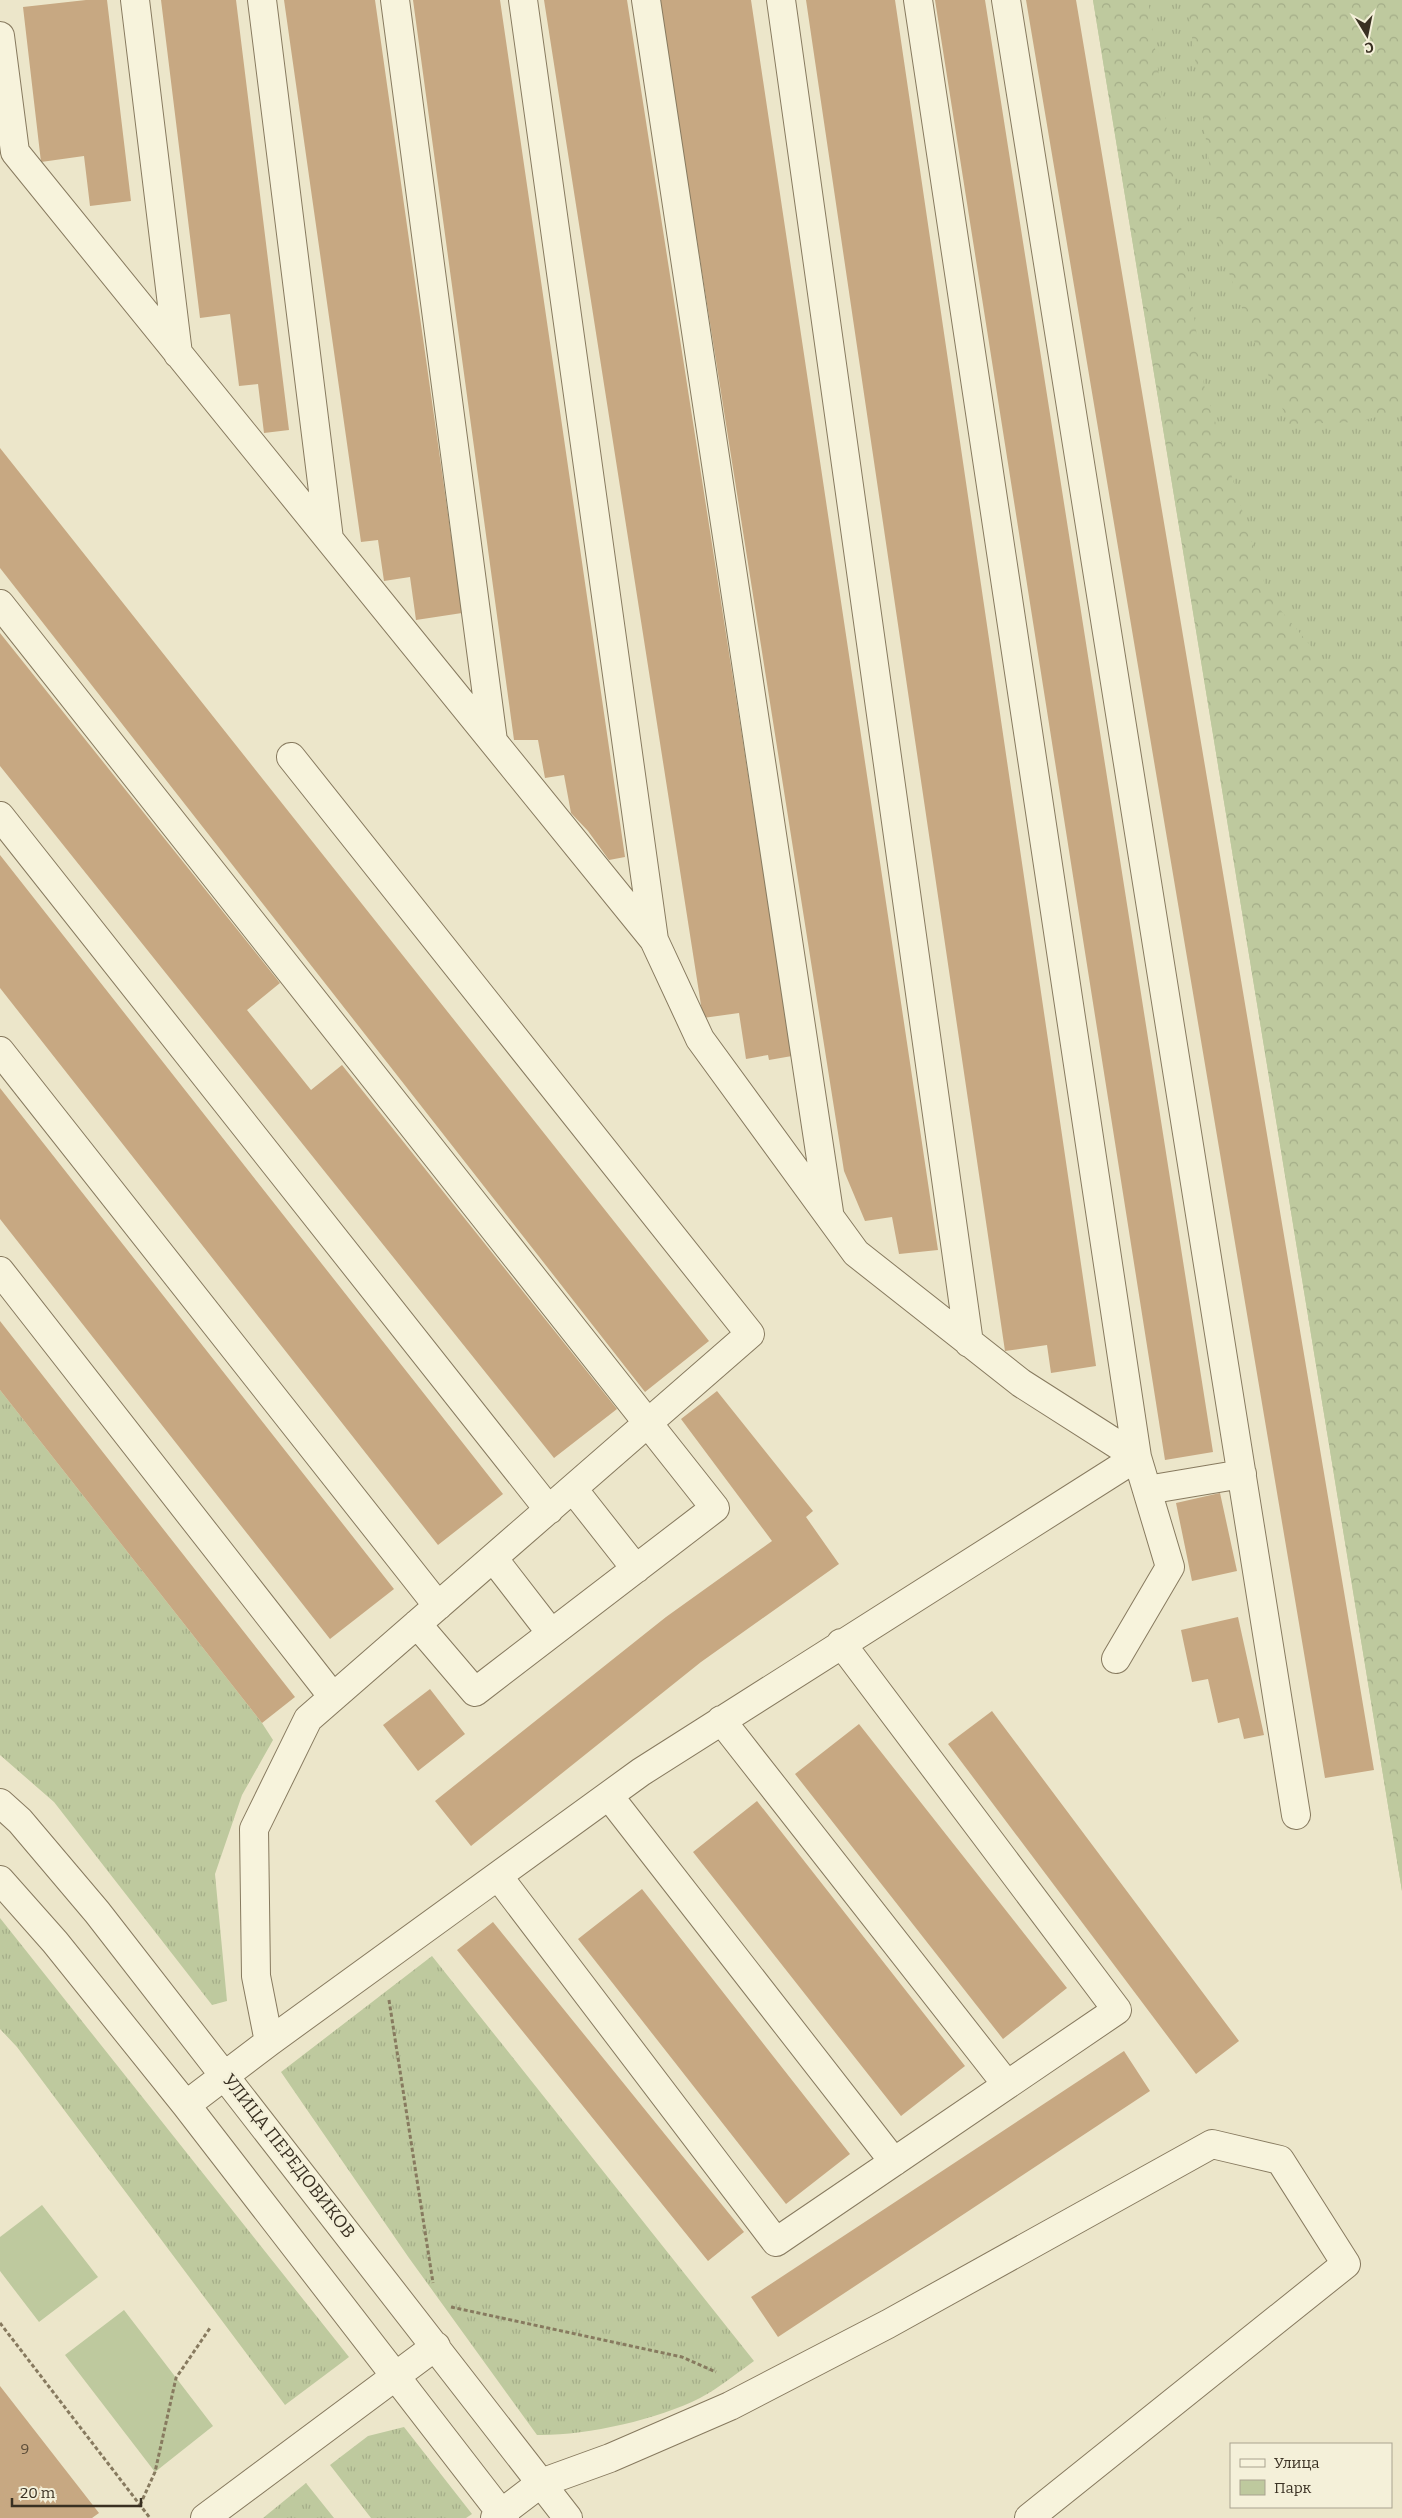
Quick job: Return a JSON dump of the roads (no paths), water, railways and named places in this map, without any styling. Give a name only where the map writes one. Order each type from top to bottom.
[{"type":"street","points":[[135,0],[178,354]]},
{"type":"street","points":[[262,0],[329,539]]},
{"type":"street","points":[[395,0],[493,742]]},
{"type":"street","points":[[523,0],[654,940]]},
{"type":"street","points":[[646,0],[830,1217]]},
{"type":"street","points":[[781,0],[970,1343]]},
{"type":"street","points":[[918,0],[1137,1457],[1170,1567],[1116,1659]]},
{"type":"street","points":[[1006,0],[1296,1815]]},
{"type":"street","points":[[0,36],[15,152],[654,940],[700,1039],[856,1253],[1021,1383],[1137,1457]]},
{"type":"street","points":[[0,604],[715,1508],[475,1692],[417,1624]]},
{"type":"street","points":[[269,2042],[256,1976],[254,1829],[308,1719],[750,1334],[291,758]]},
{"type":"street","points":[[0,816],[549,1510]]},
{"type":"street","points":[[0,1051],[438,1606]]},
{"type":"street","points":[[0,1271],[333,1697]]},
{"type":"street","points":[[186,2105],[269,2042],[641,1772],[840,1643],[1137,1457]]},
{"type":"street","points":[[1146,1490],[1242,1474]]},
{"type":"street","points":[[573,1489],[636,1569]]},
{"type":"street","points":[[493,1558],[551,1633]]},
{"type":"street","points":[[498,1876],[776,2242],[1117,2010],[840,1643]]},
{"type":"street","points":[[721,1720],[1007,2085]]},
{"type":"street","points":[[609,1796],[894,2162]]},
{"type":"street","name":"УЛИЦА ПЕРЕДОВИКОВ","points":[[0,1803],[20,1821],[97,1912],[226,2074],[568,2518]]},
{"type":"street","points":[[0,1880],[55,1942],[186,2105],[396,2377],[500,2516],[541,2483],[610,2458],[759,2391],[888,2324],[1212,2144],[1280,2160],[1346,2264],[1029,2518]]},
{"type":"street","points":[[205,2518],[436,2346]]}]
